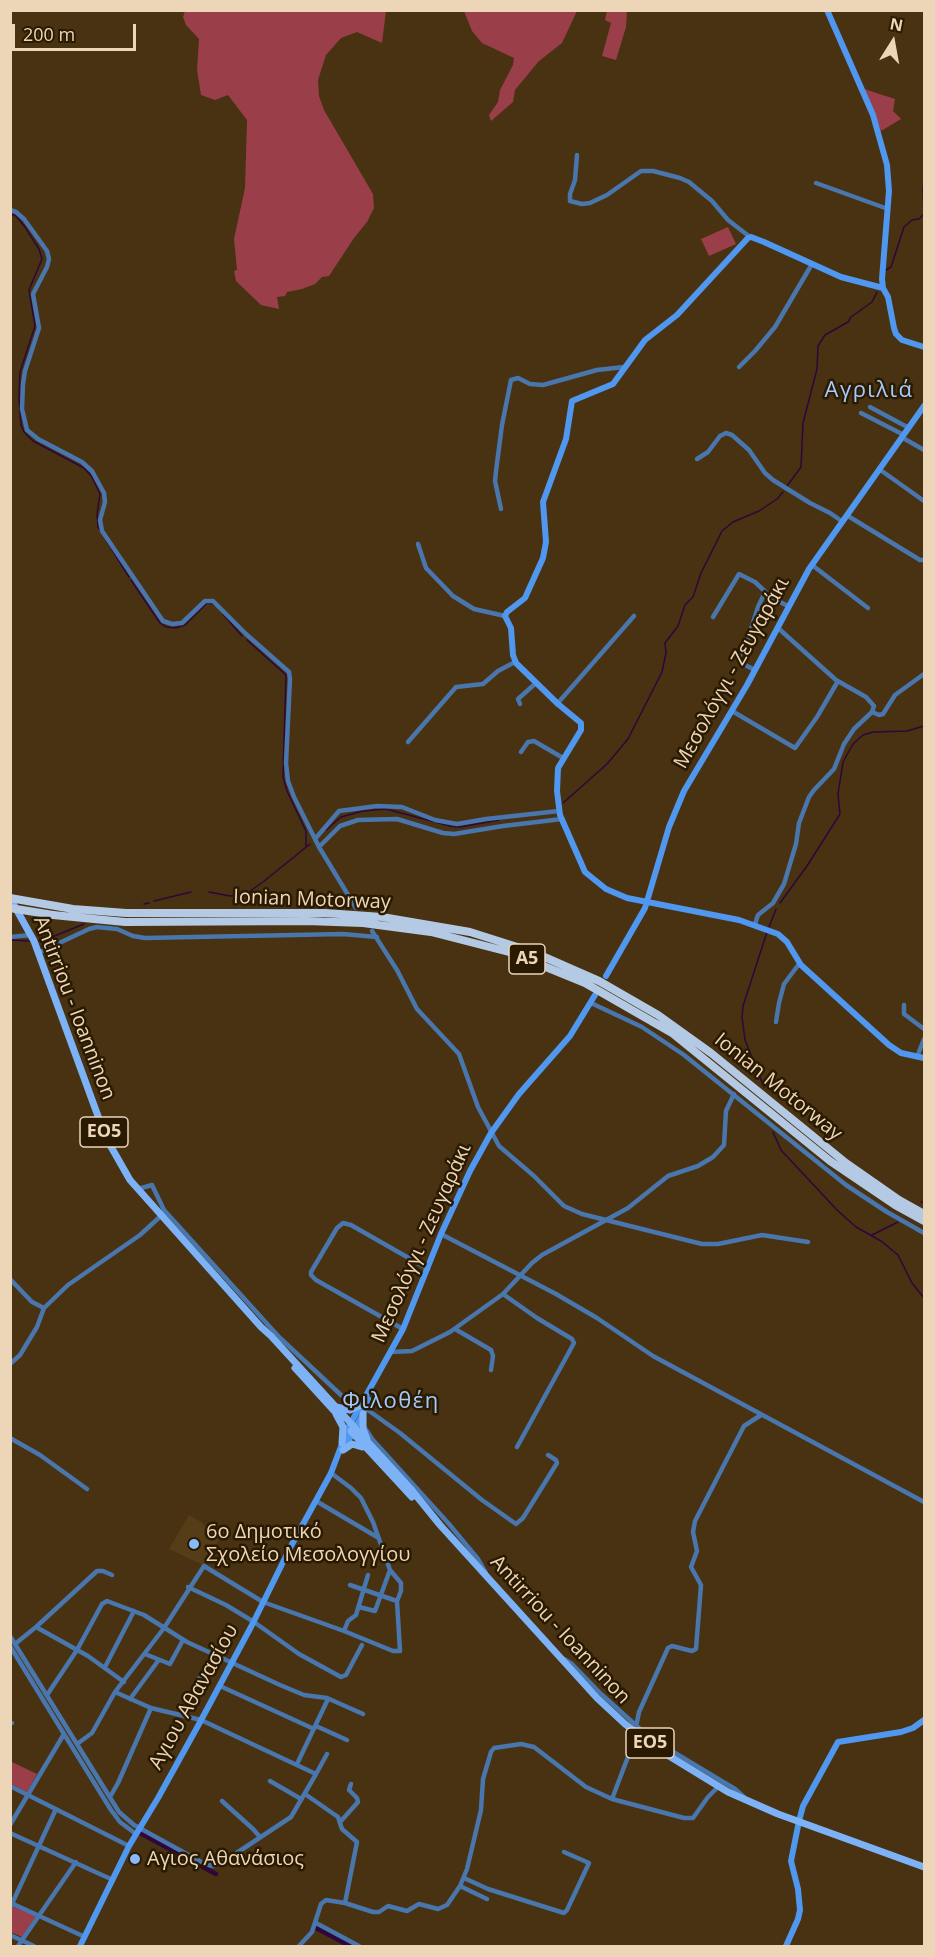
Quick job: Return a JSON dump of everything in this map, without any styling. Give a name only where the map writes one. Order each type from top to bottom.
[{"type":"highway","name":"Ionian Motorway","points":[[10,898],[54,906],[158,914],[317,913],[375,916],[470,932],[532,952],[606,985],[668,1022],[711,1053],[846,1163],[899,1200],[924,1214]]},
{"type":"highway","name":"Ionian Motorway","points":[[10,908],[53,915],[146,923],[307,921],[363,923],[445,935],[509,952],[585,983],[672,1033],[830,1161],[895,1205],[924,1221]]},
{"type":"main road","points":[[827,10],[878,129],[888,170],[888,209],[882,270],[883,288],[888,297],[896,334],[905,341],[924,347]]},
{"type":"main road","points":[[883,288],[841,278],[750,237],[677,315],[649,337],[610,386],[572,401],[566,439],[543,502],[546,542],[543,558],[525,598],[505,616],[512,631],[515,662],[557,704],[578,719],[582,726],[563,758],[556,778],[559,811],[582,867],[589,876],[611,892],[632,900],[686,908],[756,924],[778,934],[787,942],[799,964],[896,1050],[924,1058]]},
{"type":"main road","name":"Μεσολόγγι - Ζευγαράκι","points":[[606,976],[639,922],[676,808],[755,670],[788,606],[812,565],[924,406]]},
{"type":"main road","name":"Antirriou - Ioanninon","points":[[10,898],[31,935],[106,1138],[117,1159],[137,1189],[163,1214],[266,1335],[336,1414],[352,1428]]},
{"type":"main road","name":"Μεσολόγγι - Ζευγαράκι","points":[[352,1428],[403,1329],[441,1234],[470,1171],[491,1134],[519,1094],[570,1036],[595,995]]},
{"type":"main road","name":"Antirriou - Ioanninon","points":[[261,1327],[334,1405],[369,1449],[597,1698],[670,1758],[748,1802],[924,1867]]},
{"type":"main road","points":[[334,1405],[344,1410],[361,1409],[369,1449]]},
{"type":"main road","points":[[336,1414],[343,1427],[343,1447],[353,1444],[369,1449]]},
{"type":"main road","name":"Αγιου Αθανασίου","points":[[80,1947],[129,1846],[254,1622],[352,1428]]},
{"type":"main road","points":[[786,1947],[800,1910],[798,1889],[791,1864],[799,1821],[803,1806],[838,1742],[903,1731],[924,1720]]},
{"type":"street","points":[[577,155],[574,183],[569,197],[571,201],[582,204],[590,203],[603,198],[641,171],[653,171],[680,177],[689,182],[712,201],[739,230],[750,237]]},
{"type":"street","points":[[816,183],[888,209]]},
{"type":"street","points":[[10,210],[24,219],[47,251],[49,259],[33,294],[39,328],[23,384],[22,409],[27,430],[38,439],[82,462],[92,471],[104,493],[105,502],[100,520],[102,531],[163,621],[172,624],[182,623],[205,601],[213,601],[289,672],[287,775],[294,797],[319,847],[356,908]]},
{"type":"street","points":[[739,367],[775,327],[812,264]]},
{"type":"street","points":[[501,509],[495,481],[502,425],[511,380],[518,378],[530,384],[543,385],[597,370],[624,367]]},
{"type":"street","points":[[870,407],[909,428]]},
{"type":"street","points":[[861,412],[924,450]]},
{"type":"street","points":[[697,459],[708,452],[720,436],[726,433],[732,435],[749,450],[765,473],[773,480],[810,503],[924,560]]},
{"type":"street","points":[[879,469],[924,501]]},
{"type":"street","points":[[417,544],[426,568],[453,596],[474,609],[505,616]]},
{"type":"street","points":[[812,565],[868,608]]},
{"type":"street","points":[[713,618],[738,574],[755,582],[765,592],[788,606]]},
{"type":"street","points":[[755,670],[741,663],[739,657],[746,645],[765,592]]},
{"type":"street","points":[[557,704],[634,616]]},
{"type":"street","points":[[756,924],[758,915],[773,903],[783,884],[796,844],[799,822],[809,797],[834,769],[839,753],[854,729],[872,712],[873,703],[838,681],[778,628]]},
{"type":"street","points":[[408,742],[453,689],[483,684],[498,671],[515,662]]},
{"type":"street","points":[[872,712],[883,714],[895,695],[924,674]]},
{"type":"street","points":[[732,711],[795,748],[838,681]]},
{"type":"street","points":[[520,704],[518,699],[536,683]]},
{"type":"street","points":[[521,752],[528,742],[534,741],[563,758]]},
{"type":"street","points":[[315,839],[338,812],[377,806],[402,807],[435,820],[457,824],[559,811]]},
{"type":"street","points":[[319,847],[340,826],[358,820],[397,819],[443,833],[454,834],[562,819]]},
{"type":"street","points":[[38,953],[97,927],[117,929],[145,938],[343,934],[376,937]]},
{"type":"street","points":[[372,931],[398,970],[417,1009],[459,1054],[473,1095],[491,1134],[502,1149],[564,1206],[608,1221],[702,1244],[718,1244],[762,1235],[808,1242]]},
{"type":"street","points":[[10,937],[31,935]]},
{"type":"street","points":[[776,1022],[784,984],[799,964]]},
{"type":"street","points":[[591,1003],[617,1013],[662,1040],[734,1094],[846,1185],[924,1233]]},
{"type":"street","points":[[904,1005],[904,1014],[924,1029]]},
{"type":"street","points":[[917,1057],[924,1039]]},
{"type":"street","points":[[391,1352],[412,1351],[455,1329],[503,1294],[542,1255],[608,1221],[668,1176],[698,1166],[723,1148],[726,1112],[734,1094]]},
{"type":"street","points":[[137,1189],[152,1185],[163,1214],[279,1337],[361,1409],[400,1433],[482,1500],[516,1524],[523,1518],[556,1463],[556,1460],[548,1455]]},
{"type":"street","points":[[10,1364],[20,1355],[34,1332],[44,1308],[68,1285],[131,1242],[163,1214]]},
{"type":"street","points":[[403,1329],[314,1279],[311,1272],[337,1228],[343,1223],[351,1225],[428,1269]]},
{"type":"street","points":[[441,1234],[556,1294],[597,1318],[653,1356],[924,1502]]},
{"type":"street","points":[[10,1279],[32,1302],[44,1308]]},
{"type":"street","points":[[503,1294],[572,1339],[574,1343],[517,1447]]},
{"type":"street","points":[[455,1329],[491,1350],[493,1356],[491,1370]]},
{"type":"street","points":[[612,1799],[636,1730],[639,1712],[668,1648],[672,1646],[692,1651],[696,1649],[701,1585],[690,1567],[696,1551],[693,1532],[695,1521],[743,1428],[762,1415]]},
{"type":"street","points":[[362,1423],[374,1440],[478,1559],[490,1581]]},
{"type":"street","points":[[10,1438],[40,1455],[87,1489]]},
{"type":"street","points":[[77,1744],[91,1734],[115,1692],[165,1628],[188,1587],[204,1566],[263,1602],[399,1652],[401,1645],[397,1601],[401,1586],[390,1570],[373,1522],[361,1498],[331,1473]]},
{"type":"street","points":[[316,1502],[377,1536]]},
{"type":"street","points":[[359,1607],[375,1611],[390,1570]]},
{"type":"street","points":[[13,1645],[97,1571],[112,1575]]},
{"type":"street","points":[[344,1631],[349,1620],[355,1617],[368,1575]]},
{"type":"street","points":[[350,1585],[397,1601]]},
{"type":"street","points":[[188,1587],[213,1598],[254,1622],[299,1654],[343,1677],[362,1645]]},
{"type":"street","points":[[47,1695],[77,1650],[104,1602],[107,1601],[134,1611],[183,1640],[303,1695],[328,1699],[363,1714]]},
{"type":"street","points":[[105,1667],[134,1611]]},
{"type":"street","points":[[36,1626],[105,1667],[124,1682]]},
{"type":"street","points":[[10,1636],[64,1734],[120,1822],[213,1866],[220,1864],[292,1815],[327,1754]]},
{"type":"street","points":[[145,1654],[168,1665],[183,1640]]},
{"type":"street","points":[[13,1645],[122,1815],[138,1831]]},
{"type":"street","points":[[199,1679],[215,1654]]},
{"type":"street","points":[[130,1699],[158,1661]]},
{"type":"street","points":[[219,1686],[347,1740]]},
{"type":"street","points":[[115,1692],[151,1708],[201,1720],[316,1774]]},
{"type":"street","points":[[297,1764],[328,1699]]},
{"type":"street","points":[[110,1797],[151,1708]]},
{"type":"street","points":[[636,1730],[735,1790],[748,1802]]},
{"type":"street","points":[[10,1825],[64,1734]]},
{"type":"street","points":[[299,1947],[311,1934],[320,1906],[328,1899],[375,1912],[389,1906],[409,1911],[421,1904],[441,1909],[450,1902],[464,1878],[476,1836],[483,1779],[494,1748],[520,1744],[534,1747],[586,1787],[612,1799],[642,1808],[693,1818],[718,1787]]},
{"type":"street","points":[[270,1781],[301,1800]]},
{"type":"street","points":[[341,1821],[358,1802],[349,1790],[351,1784]]},
{"type":"street","points":[[10,1786],[129,1846]]},
{"type":"street","points":[[305,1794],[341,1821],[342,1829],[356,1840],[345,1903]]},
{"type":"street","points":[[222,1801],[260,1837]]},
{"type":"street","points":[[56,1809],[11,1905],[85,1936]]},
{"type":"street","points":[[10,1833],[113,1880]]},
{"type":"street","points":[[464,1878],[488,1889],[564,1912],[589,1863],[564,1852]]},
{"type":"street","points":[[18,1947],[75,1862]]},
{"type":"street","points":[[460,1886],[488,1899]]},
{"type":"street","points":[[316,1923],[359,1947]]},
{"type":"street","points":[[10,1935],[34,1947]]},
{"type":"shaded area","points":[[185,11],[386,11],[382,43],[357,32],[341,38],[326,55],[318,80],[319,96],[324,110],[373,194],[374,208],[367,222],[329,276],[322,277],[315,284],[277,297],[279,309],[261,305],[236,281],[234,239],[245,188],[247,120],[228,95],[215,100],[201,95],[197,70],[199,39],[186,25],[183,17]]},
{"type":"shaded area","points":[[464,11],[577,11],[562,43],[539,61],[515,90],[513,102],[491,121],[489,115],[498,102],[500,90],[513,65],[514,58],[482,43],[472,31]]},
{"type":"shaded area","points":[[607,11],[627,11],[626,27],[616,60],[602,56],[611,23],[605,20]]},
{"type":"shaded area","points":[[864,89],[895,99],[893,111],[901,119],[881,131]]},
{"type":"shaded area","points":[[728,227],[736,244],[709,256],[701,239]]},
{"type":"shaded area","name":"6ο Δημοτικό Σχολείο Μεσολογγίου","points":[[189,1515],[201,1522],[219,1539],[205,1566],[169,1549]]},
{"type":"shaded area","points":[[10,1761],[37,1774],[27,1792],[11,1784]]},
{"type":"shaded area","points":[[12,1906],[36,1916],[22,1937],[11,1932]]},
{"type":"waterway","points":[[921,10],[924,13]]},
{"type":"waterway","points":[[886,270],[891,267],[904,227],[924,214],[924,180]]},
{"type":"waterway","points":[[10,213],[16,216],[25,227],[39,249],[42,259],[29,290],[35,326],[20,372],[21,425],[33,441],[84,468],[92,477],[100,494],[98,527],[129,577]]},
{"type":"waterway","points":[[787,486],[801,467],[803,423],[817,369],[818,346],[825,335],[848,322],[851,317],[872,302],[877,292]]},
{"type":"waterway","points":[[563,803],[607,764],[628,739],[662,672],[666,653],[665,643],[678,626],[685,605],[693,597],[701,573],[722,531],[733,522],[759,511],[783,492]]},
{"type":"waterway","points":[[131,580],[160,623],[166,627],[175,628],[185,625],[207,603],[213,604]]},
{"type":"waterway","points":[[223,614],[242,636]]},
{"type":"waterway","points":[[247,640],[286,675],[283,777],[287,791],[306,831],[306,847]]},
{"type":"waterway","points":[[780,903],[840,814],[838,794],[843,762],[853,744],[863,735],[873,732],[907,731],[924,726]]},
{"type":"waterway","points":[[326,830],[341,817],[363,811],[386,809],[460,827],[499,820]]},
{"type":"waterway","points":[[209,892],[230,896],[246,894],[310,844]]},
{"type":"waterway","points":[[154,901],[191,892]]},
{"type":"waterway","points":[[144,904],[149,903]]},
{"type":"waterway","points":[[769,927],[776,909]]},
{"type":"waterway","points":[[37,941],[84,924]]},
{"type":"waterway","points":[[764,1087],[745,1040],[742,1017],[743,1006],[767,932]]},
{"type":"waterway","points":[[10,940],[30,941]]},
{"type":"waterway","points":[[773,1132],[781,1150],[837,1210],[856,1227],[881,1241],[898,1255],[912,1283],[924,1298]]},
{"type":"waterway","points":[[872,1235],[898,1222]]},
{"type":"waterway","points":[[140,1833],[216,1874]]},
{"type":"waterway","points":[[316,1928],[350,1946]]},
{"type":"place","name":"6ο Δημοτικό Σχολείο Μεσολογγίου","points":[[194,1544]]},
{"type":"place","name":"Αγιος Αθανάσιος","points":[[135,1859]]},
{"type":"district","name":"Αγριλιά","points":[[869,391]]},
{"type":"district","name":"Φιλοθέη","points":[[391,1402]]}]
